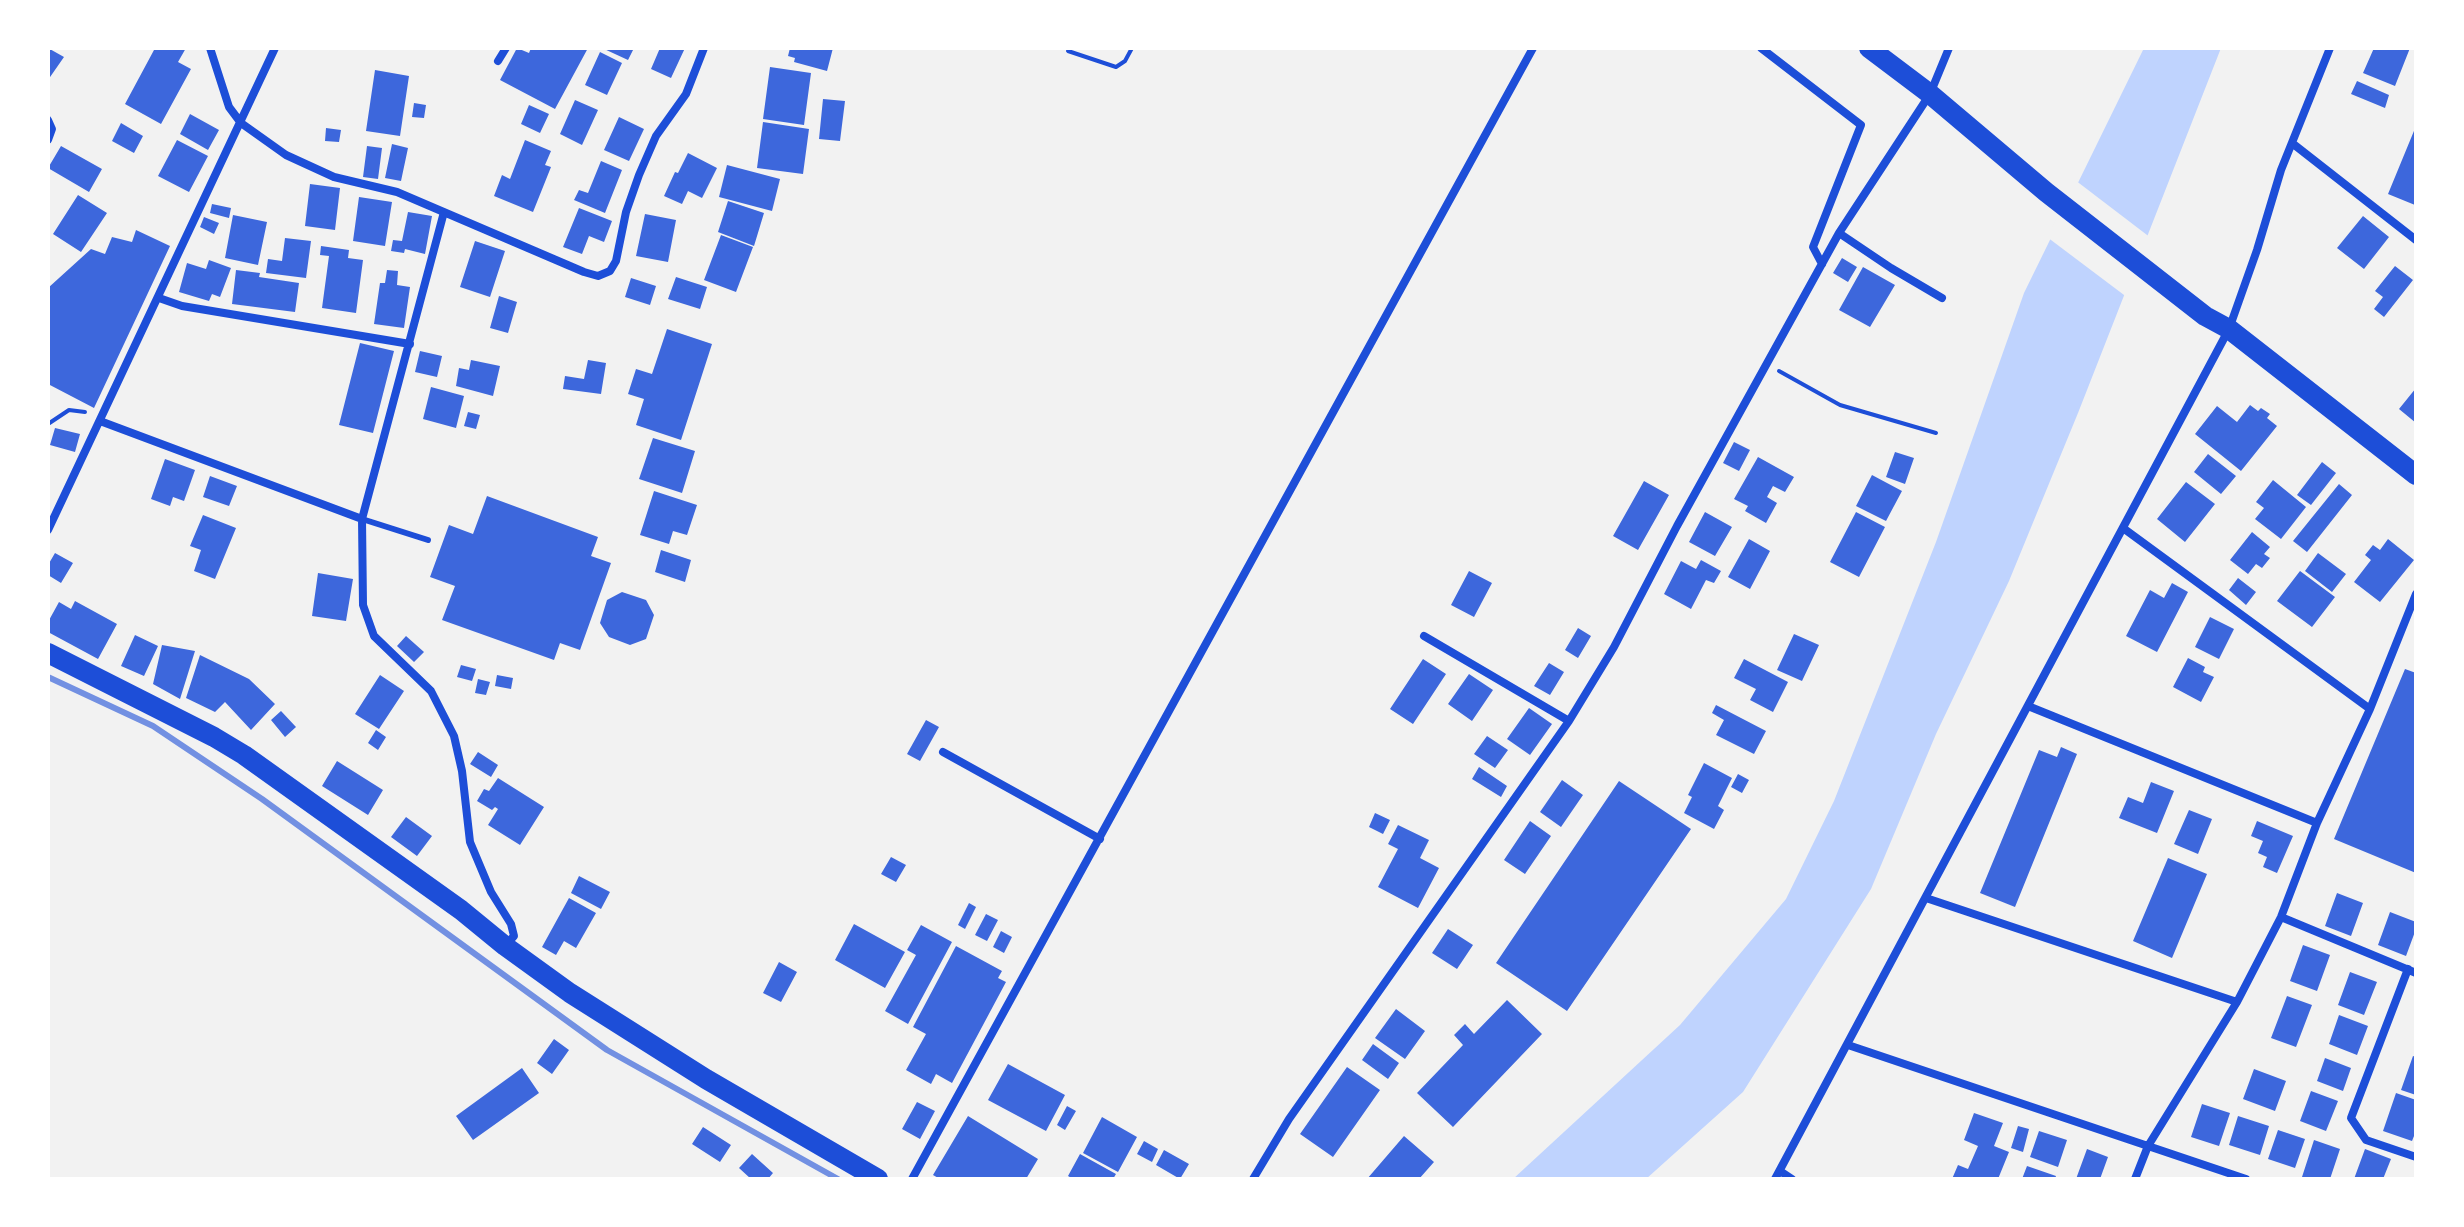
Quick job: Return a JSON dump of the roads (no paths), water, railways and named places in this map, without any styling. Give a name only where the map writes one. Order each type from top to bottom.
[{"type":"main road","points":[[1869,48],[1930,94],[2046,192],[2416,475]]},
{"type":"main road","points":[[48,653],[244,755],[461,910],[570,993],[706,1079],[878,1179]]},
{"type":"street","points":[[210,48],[229,107],[241,123],[286,155],[334,177],[397,192],[598,276],[610,271],[616,261],[626,212],[639,175],[656,136],[686,94],[704,48]]},
{"type":"street","points":[[48,530],[275,48]]},
{"type":"street","points":[[498,61],[506,48]]},
{"type":"street","points":[[912,1179],[1533,48]]},
{"type":"street","points":[[1761,48],[1861,125],[1813,247],[1822,264]]},
{"type":"street","points":[[1253,1179],[1289,1119],[1569,721],[1614,647],[1677,526],[1839,233],[1930,94],[1949,48]]},
{"type":"street","points":[[1792,1179],[1777,1175],[2229,329],[2292,143],[2330,48]]},
{"type":"street","points":[[48,120],[52,129],[48,140]]},
{"type":"street","points":[[2292,143],[2416,240]]},
{"type":"street","points":[[444,212],[362,519],[363,605],[374,636],[431,691],[454,736],[462,771],[470,842],[514,936],[505,946]]},
{"type":"street","points":[[1839,233],[1942,298]]},
{"type":"street","points":[[159,298],[182,306],[410,344]]},
{"type":"street","points":[[100,421],[362,519]]},
{"type":"street","points":[[2123,528],[2370,709]]},
{"type":"street","points":[[2135,1179],[2148,1146],[2237,1002],[2281,917],[2317,823],[2370,709],[2416,594]]},
{"type":"street","points":[[1424,636],[1569,721]]},
{"type":"street","points":[[2028,706],[2317,823]]},
{"type":"street","points":[[943,752],[1100,839]]},
{"type":"street","points":[[1926,898],[2237,1002]]},
{"type":"street","points":[[2281,917],[2412,971],[2351,1118],[2366,1140],[2416,1157]]},
{"type":"street","points":[[1848,1045],[2246,1179]]},
{"type":"lane","points":[[362,519],[428,540]]},
{"type":"water","points":[[2144,48],[2221,48],[2009,581],[1936,734],[1871,889],[1743,1092],[1646,1179],[1513,1179],[1680,1025],[1786,899],[1834,801],[1936,542],[2024,293]]},
{"type":"railway","points":[[48,677],[153,726],[262,799],[607,1050],[838,1179]]}]
